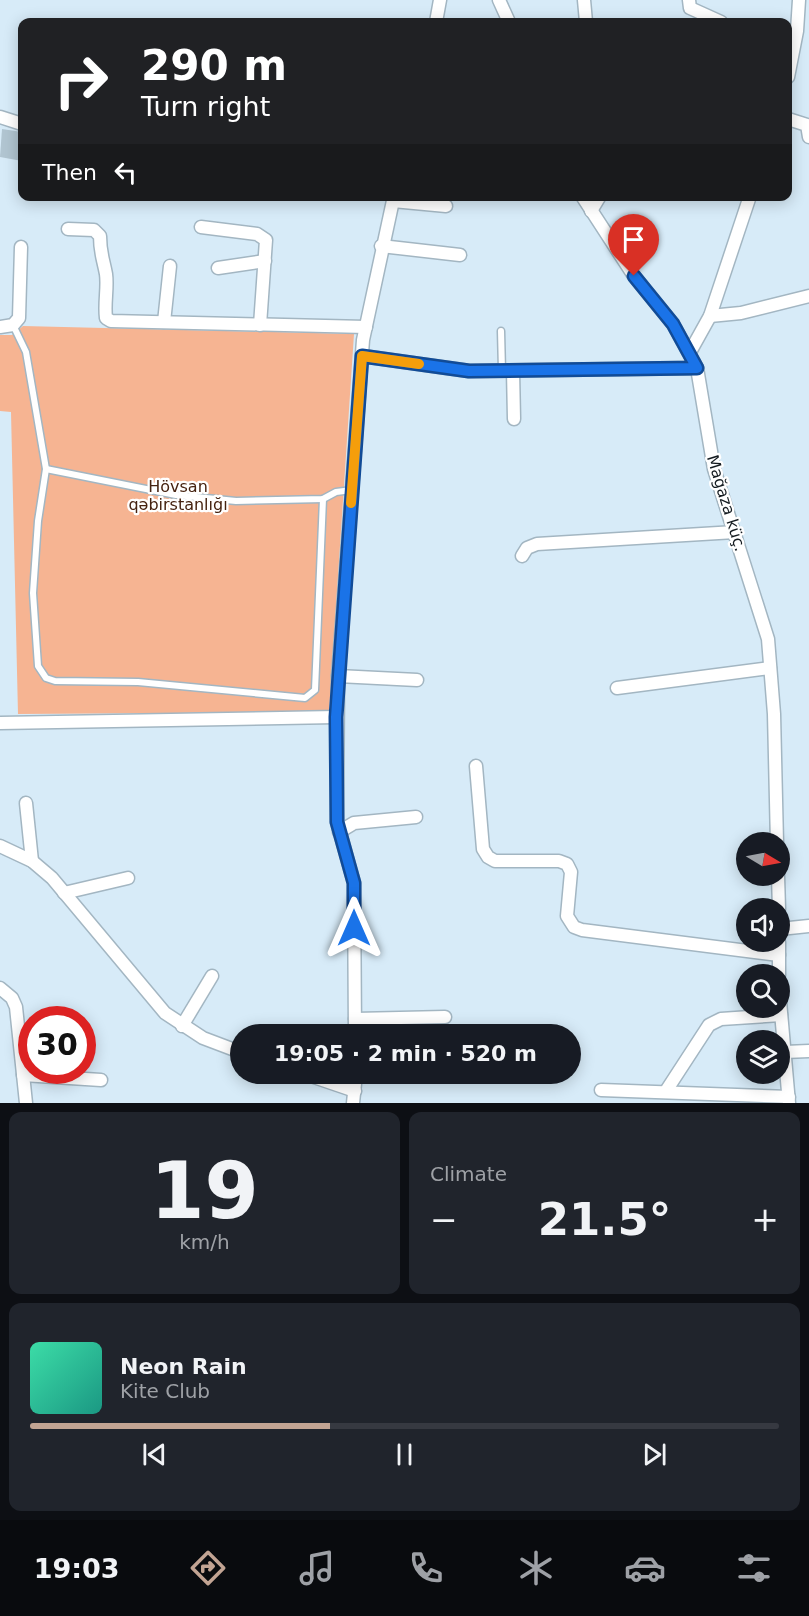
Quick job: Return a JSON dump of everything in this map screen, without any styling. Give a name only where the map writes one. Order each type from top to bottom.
[{"type":"street","points":[[437,18],[440,0]]},
{"type":"street","points":[[499,0],[507,18]]},
{"type":"street","points":[[584,0],[586,18]]},
{"type":"street","points":[[689,0],[690,8],[712,18]]},
{"type":"street","points":[[792,57],[797,32],[799,0]]},
{"type":"street","points":[[0,117],[18,123]]},
{"type":"street","points":[[792,120],[807,125],[809,136]]},
{"type":"street","points":[[355,1024],[354,883],[339,832],[336,717],[362,356],[381,246],[392,201]]},
{"type":"street","points":[[408,201],[446,206]]},
{"type":"street","name":"Mağaza küç.","points":[[585,201],[634,276],[673,324],[697,368],[714,468],[768,639],[777,832]]},
{"type":"street","points":[[591,211],[597,201]]},
{"type":"street","points":[[690,352],[710,316],[748,201]]},
{"type":"street","points":[[201,227],[263,236],[266,240],[260,325]]},
{"type":"street","points":[[68,229],[94,230],[100,236],[101,261],[106,275],[106,318],[111,321],[366,327]]},
{"type":"street","points":[[381,246],[460,255]]},
{"type":"street","points":[[6,326],[19,318],[21,247]]},
{"type":"street","points":[[218,268],[265,261]]},
{"type":"street","points":[[164,322],[170,266]]},
{"type":"street","points":[[710,316],[741,313],[809,296]]},
{"type":"street","points":[[362,356],[469,371],[697,368]]},
{"type":"street","points":[[508,371],[514,419]]},
{"type":"street","points":[[522,556],[527,548],[537,544],[735,532]]},
{"type":"street","points":[[617,688],[770,668]]},
{"type":"street","points":[[338,676],[417,680]]},
{"type":"street","points":[[0,723],[336,717]]},
{"type":"street","points":[[476,766],[483,849],[488,857],[495,861],[559,861],[567,864],[572,872],[567,916],[574,927],[582,930],[779,956]]},
{"type":"street","points":[[26,803],[32,861]]},
{"type":"street","points":[[339,832],[354,823],[416,817]]},
{"type":"street","points":[[0,846],[32,861],[64,893],[165,1013],[203,1038],[230,1048]]},
{"type":"street","points":[[64,893],[128,878]]},
{"type":"street","points":[[790,929],[809,926]]},
{"type":"street","points":[[779,952],[779,964]]},
{"type":"street","points":[[182,1026],[212,976]]},
{"type":"street","points":[[0,988],[12,998],[16,1007],[18,1026]]},
{"type":"street","points":[[355,1019],[445,1017]]},
{"type":"street","points":[[666,1091],[709,1025],[722,1019],[742,1018]]},
{"type":"street","points":[[790,1052],[809,1051]]},
{"type":"street","points":[[96,1080],[101,1080]]},
{"type":"street","points":[[24,1084],[27,1103]]},
{"type":"street","points":[[326,1084],[354,1097]]},
{"type":"street","points":[[601,1090],[666,1091],[789,1100],[788,1084]]},
{"type":"lane","points":[[6,326],[26,352],[46,469],[38,521],[33,592],[38,666],[45,678],[55,681],[138,682],[305,698],[315,690],[323,499]]},
{"type":"lane","points":[[501,331],[508,371]]},
{"type":"lane","points":[[46,469],[176,495],[236,501],[323,499],[336,492],[352,490]]},
{"type":"green space","name":"Hövsan qəbirstanlığı","points":[[23,326],[354,334],[329,712],[18,714],[11,412],[0,411],[0,335],[12,335]]},
{"type":"building","points":[[2,129],[18,131],[18,160],[0,157]]},
{"type":"slow traffic","points":[[351,503],[362,356],[419,364]]},
{"type":"route","points":[[354,928],[354,883],[351,865],[337,822],[336,717],[362,356],[469,371],[697,368],[673,324],[634,276]]}]
